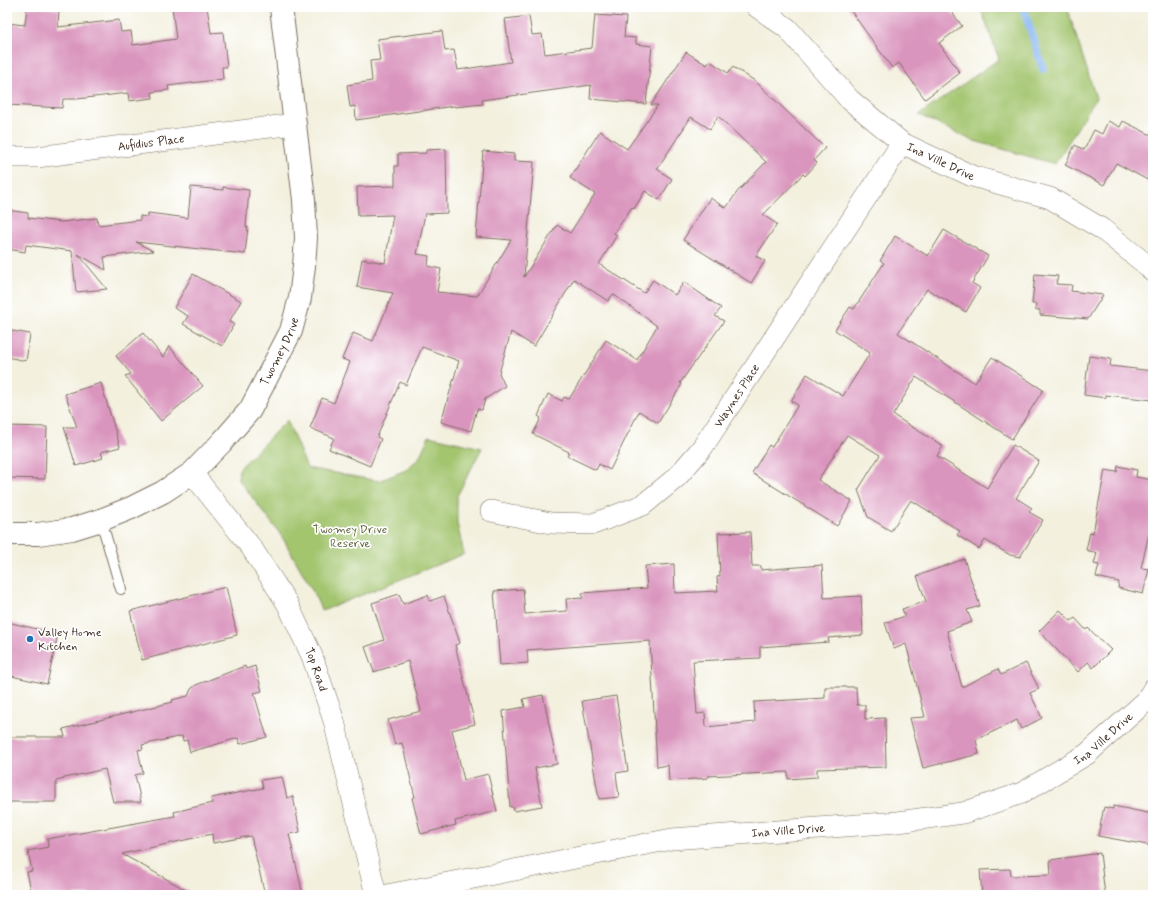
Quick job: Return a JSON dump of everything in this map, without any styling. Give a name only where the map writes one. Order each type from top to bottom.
[{"type":"street","name":"Twomey Drive","points":[[7,534],[45,533],[72,529],[101,520],[131,508],[163,492],[192,473],[250,410],[291,331],[300,298],[304,266],[306,238],[304,200],[281,7]]},
{"type":"street","name":"Ina Ville Drive","points":[[757,7],[786,28],[849,99],[902,143],[972,176],[1050,198],[1102,229],[1151,266]]},
{"type":"street","name":"Aufidius Place","points":[[7,157],[37,157],[294,124]]},
{"type":"street","name":"Waynes Place","points":[[491,511],[551,523],[593,524],[643,504],[677,477],[702,448],[902,143]]},
{"type":"street","name":"Top Road","points":[[192,473],[251,547],[287,603],[312,656],[334,721],[376,895]]},
{"type":"street","name":"Ina Ville Drive","points":[[387,895],[672,839],[898,822],[963,813],[1022,793],[1087,754],[1151,700]]},
{"type":"lane","points":[[101,520],[121,589]]},
{"type":"green space","points":[[980,7],[1067,7],[1096,98],[1055,164],[971,140],[919,115],[999,59]]},
{"type":"green space","name":"Twomey Drive Reserve","points":[[287,420],[307,468],[379,481],[406,470],[419,458],[429,436],[482,448],[457,496],[457,523],[464,554],[322,611],[310,586],[281,535],[238,479],[239,469]]},
{"type":"building","points":[[27,7],[59,9],[58,27],[119,20],[121,32],[131,31],[133,45],[176,39],[172,7],[207,7],[211,33],[223,32],[227,67],[222,67],[223,79],[168,86],[169,90],[152,92],[153,98],[129,101],[128,93],[77,99],[63,99],[62,108],[7,105],[7,23],[25,25]]},
{"type":"building","points":[[848,7],[948,7],[962,26],[939,43],[960,73],[925,99],[899,63],[892,68]]},
{"type":"building","points":[[595,15],[626,17],[624,37],[636,38],[636,44],[652,46],[646,104],[590,99],[591,85],[482,100],[483,104],[454,106],[356,120],[355,106],[350,107],[347,85],[372,81],[370,61],[380,60],[377,39],[442,31],[445,51],[454,50],[458,70],[511,62],[505,19],[529,16],[532,35],[542,34],[545,54],[592,48]]},
{"type":"building","points":[[686,52],[707,65],[710,61],[728,73],[733,67],[755,81],[825,148],[814,160],[817,163],[805,176],[803,174],[763,215],[777,224],[756,256],[765,261],[751,283],[683,240],[710,198],[726,208],[738,191],[766,162],[718,116],[710,129],[691,117],[657,169],[672,179],[659,200],[645,191],[634,209],[632,207],[614,233],[617,235],[599,264],[644,293],[653,280],[675,295],[684,282],[721,308],[715,316],[724,321],[680,383],[682,384],[658,423],[639,411],[610,470],[599,464],[596,470],[567,456],[569,452],[533,434],[541,418],[538,416],[548,394],[562,401],[564,397],[569,399],[606,340],[637,360],[657,326],[613,294],[608,301],[574,279],[534,346],[511,332],[499,373],[505,386],[485,399],[482,410],[477,409],[471,431],[441,422],[459,361],[422,347],[406,385],[400,382],[377,437],[381,439],[370,466],[329,449],[334,438],[310,428],[322,398],[334,403],[350,362],[342,359],[353,333],[373,341],[393,293],[357,287],[362,259],[385,263],[393,215],[358,216],[357,187],[395,186],[395,166],[398,166],[398,154],[426,153],[426,150],[446,149],[447,213],[425,214],[417,254],[429,256],[428,266],[441,269],[437,292],[477,296],[511,240],[476,237],[483,151],[514,154],[514,161],[534,162],[524,277],[557,225],[570,233],[595,194],[570,178],[600,131],[627,149],[658,105],[651,105]]},
{"type":"building","points":[[1108,121],[1120,127],[1123,121],[1153,136],[1153,183],[1116,163],[1104,185],[1065,165],[1075,145],[1084,150],[1094,130],[1102,134]]},
{"type":"building","points":[[191,187],[223,190],[223,187],[249,190],[246,227],[248,227],[245,254],[136,242],[153,251],[104,257],[106,270],[78,254],[107,289],[76,292],[72,251],[26,245],[25,252],[7,249],[7,210],[28,213],[28,218],[61,222],[97,218],[98,225],[140,220],[140,216],[148,217],[148,213],[188,218]]},
{"type":"building","points":[[944,230],[988,256],[972,283],[980,288],[966,312],[927,289],[898,333],[975,383],[992,357],[1043,390],[1012,439],[916,377],[893,415],[943,446],[937,456],[987,488],[1013,445],[1039,461],[1016,498],[1032,508],[1029,512],[1043,520],[1020,557],[1010,555],[985,540],[979,549],[957,535],[960,531],[911,500],[891,531],[868,517],[858,490],[880,455],[847,435],[818,480],[852,501],[837,526],[752,473],[769,445],[772,447],[798,405],[791,401],[807,374],[843,396],[870,353],[835,330],[850,307],[854,309],[884,263],[880,261],[895,236],[928,256]]},
{"type":"building","points":[[193,274],[241,301],[229,322],[234,324],[222,346],[183,324],[188,316],[174,308]]},
{"type":"building","points":[[1035,274],[1058,276],[1056,284],[1072,285],[1071,291],[1103,295],[1088,319],[1040,315],[1040,310],[1035,310],[1036,304],[1032,304]]},
{"type":"building","points":[[7,330],[30,334],[26,361],[7,357]]},
{"type":"building","points":[[143,333],[163,357],[169,346],[203,386],[161,421],[125,376],[131,374],[116,356]]},
{"type":"building","points":[[1089,356],[1111,359],[1110,366],[1153,371],[1153,400],[1106,395],[1106,398],[1084,395]]},
{"type":"building","points":[[101,383],[120,447],[101,452],[103,458],[76,466],[64,427],[77,427],[65,394]]},
{"type":"building","points":[[7,426],[47,427],[45,479],[7,478]]},
{"type":"building","points":[[1118,466],[1137,470],[1136,477],[1153,480],[1153,516],[1141,568],[1149,569],[1143,594],[1118,588],[1119,582],[1096,577],[1099,565],[1094,564],[1097,553],[1086,550],[1090,532],[1093,533],[1105,470],[1117,472]]},
{"type":"building","points":[[750,532],[752,566],[761,566],[761,570],[822,565],[824,598],[861,596],[863,635],[828,638],[829,642],[760,647],[760,658],[693,661],[697,714],[705,713],[706,727],[755,722],[754,702],[825,698],[825,687],[856,687],[857,705],[865,705],[865,719],[885,718],[886,767],[817,769],[817,777],[788,779],[788,772],[708,776],[708,778],[669,781],[668,765],[657,767],[650,641],[527,650],[528,663],[500,665],[494,591],[523,589],[525,614],[567,611],[566,599],[583,598],[582,593],[647,588],[645,566],[674,564],[675,593],[718,591],[717,577],[720,576],[718,533]]},
{"type":"building","points":[[964,559],[980,606],[967,610],[972,622],[947,631],[962,687],[998,669],[1001,675],[1026,663],[1039,689],[1030,693],[1042,718],[1021,729],[1017,720],[976,740],[979,754],[923,768],[910,718],[925,717],[906,644],[894,649],[885,623],[905,616],[902,609],[926,601],[917,576]]},
{"type":"building","points":[[226,587],[237,635],[142,660],[130,611]]},
{"type":"building","points":[[399,594],[403,604],[428,595],[430,601],[444,596],[460,643],[455,645],[475,724],[452,730],[464,780],[488,774],[497,811],[455,821],[456,825],[421,834],[412,798],[415,797],[402,743],[395,745],[388,720],[421,711],[408,661],[374,672],[365,647],[384,640],[372,603]]},
{"type":"building","points":[[1060,610],[1071,621],[1075,618],[1086,630],[1088,628],[1111,650],[1093,668],[1088,662],[1078,672],[1039,631]]},
{"type":"building","points":[[7,622],[58,634],[47,684],[7,675]]},
{"type":"building","points":[[245,666],[246,669],[255,666],[262,691],[254,693],[267,737],[240,744],[238,738],[190,752],[187,740],[183,741],[182,736],[142,745],[143,749],[138,750],[143,773],[135,775],[141,802],[113,802],[105,769],[56,780],[56,802],[7,802],[7,737],[65,737],[63,729],[173,702],[172,700],[188,696],[191,689],[196,685]]},
{"type":"building","points":[[543,695],[557,764],[535,768],[542,806],[514,811],[513,807],[510,807],[503,711],[525,707],[523,699]]},
{"type":"building","points":[[616,696],[628,771],[616,773],[619,797],[599,799],[582,701]]},
{"type":"building","points":[[282,777],[287,798],[293,796],[300,832],[289,834],[303,895],[265,895],[251,836],[213,843],[212,834],[122,854],[195,895],[32,895],[27,872],[32,871],[28,851],[48,847],[47,839],[175,816],[174,812],[212,803],[211,798],[263,788],[261,780]]},
{"type":"building","points":[[1113,806],[1153,814],[1153,846],[1098,836],[1104,807],[1113,809]]},
{"type":"building","points":[[1100,853],[1105,895],[982,895],[980,870],[1010,869],[1011,876],[1051,875],[1050,860]]},
{"type":"waterway","points":[[1023,7],[1043,69]]},
{"type":"place","name":"Valley Home Kitchen","points":[[30,639]]}]
